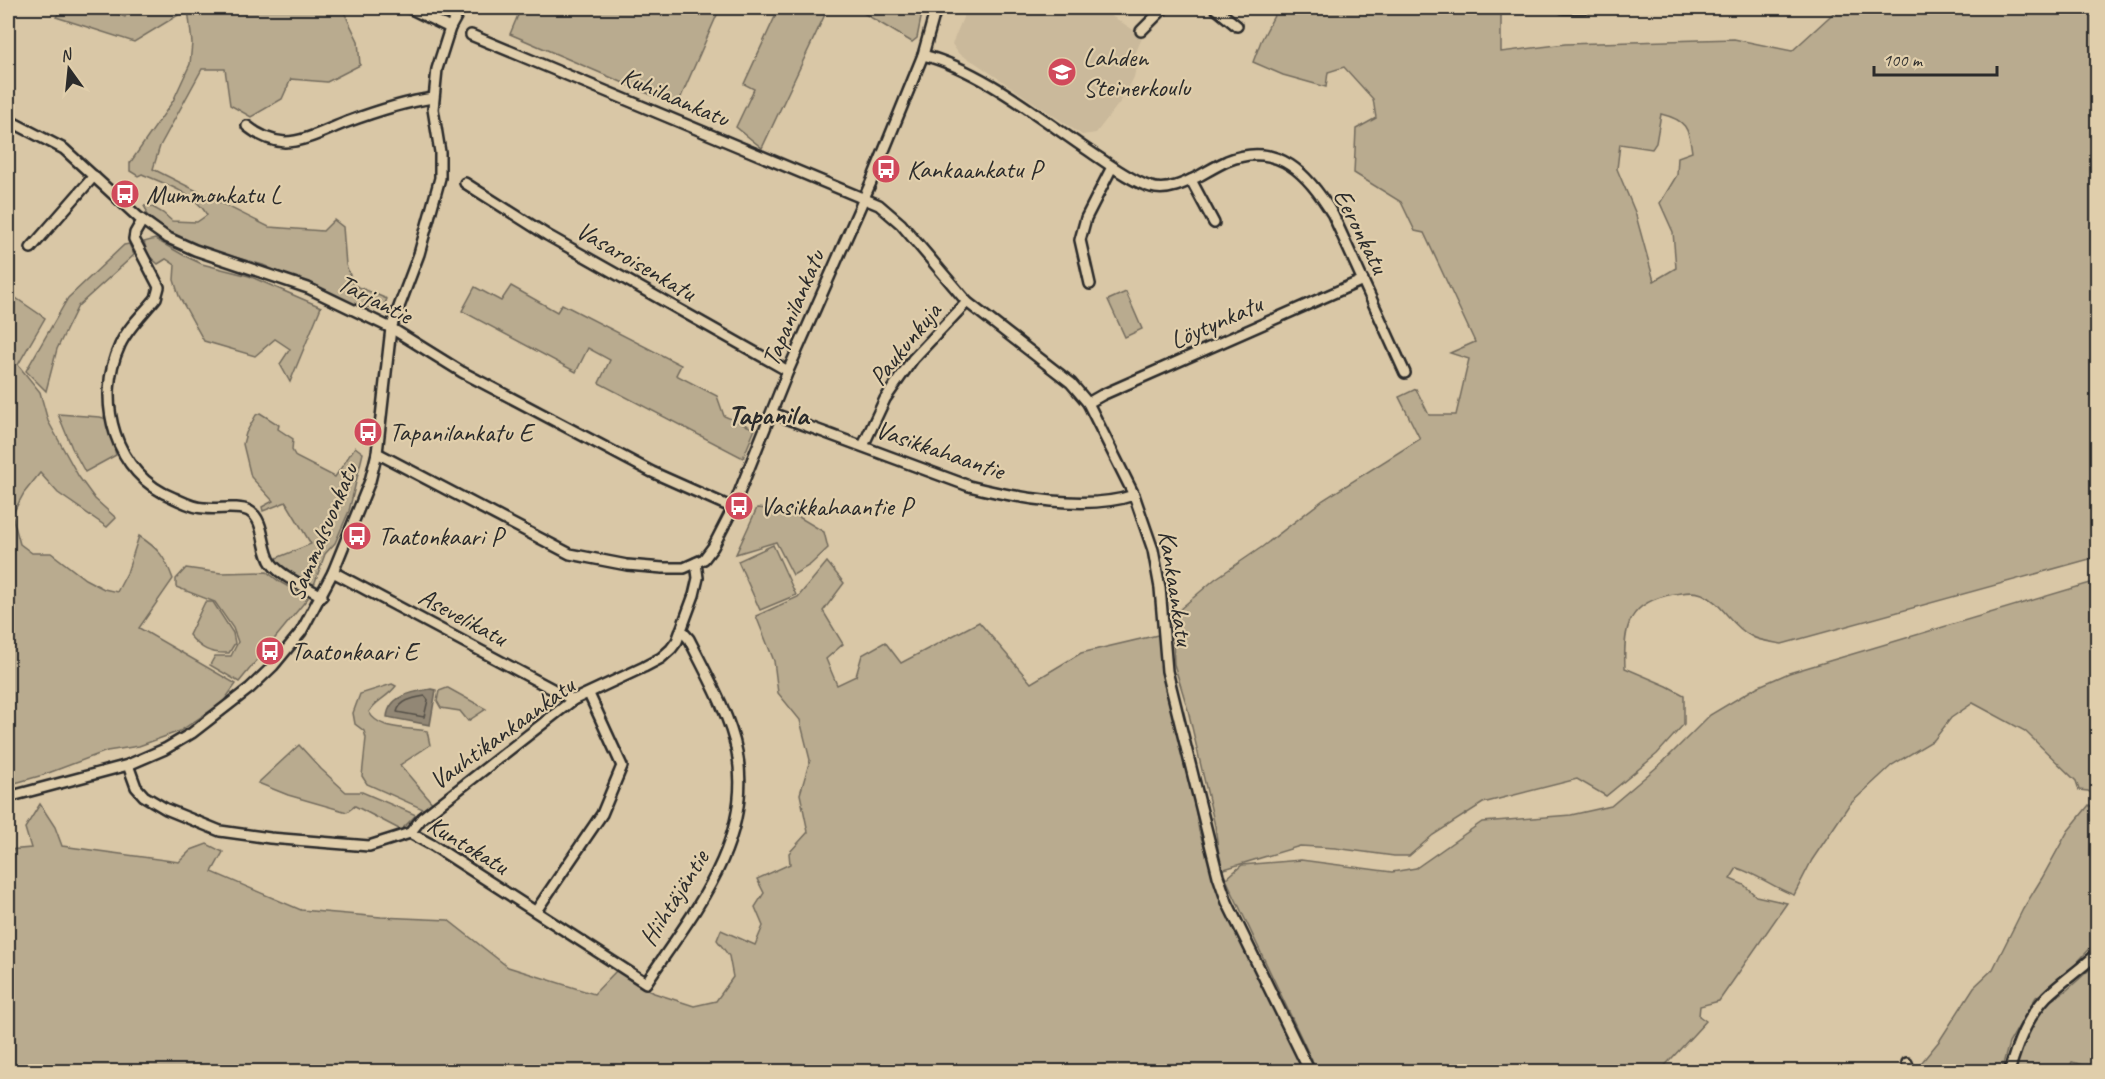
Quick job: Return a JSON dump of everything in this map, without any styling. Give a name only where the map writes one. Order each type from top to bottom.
[{"type":"street","points":[[409,8],[450,28]]},
{"type":"street","name":"Sammalsuonkatu","points":[[8,797],[128,765],[165,749],[192,733],[250,688],[273,666],[301,633],[333,572],[362,503],[377,453],[391,328],[419,254],[440,177],[440,152],[433,109],[437,69],[450,28],[461,8]]},
{"type":"street","name":"Tapanilankatu","points":[[696,563],[704,559],[713,547],[733,508],[788,371],[923,55],[936,8]]},
{"type":"street","points":[[1141,31],[1164,8]]},
{"type":"street","points":[[1215,8],[1237,26]]},
{"type":"street","points":[[1563,8],[1584,8]]},
{"type":"street","name":"Kuhilaankatu","points":[[471,35],[863,198]]},
{"type":"street","name":"Eeronkatu","points":[[923,55],[955,65],[984,80],[1113,167],[1150,187],[1170,188],[1191,180],[1228,160],[1256,155],[1286,162],[1302,172],[1320,192],[1333,215],[1405,373]]},
{"type":"street","points":[[247,126],[269,140],[286,142],[302,139],[361,117],[433,98]]},
{"type":"street","name":"Tarjantie","points":[[8,120],[64,149],[142,221],[166,237],[195,250],[308,288],[391,328],[462,372],[652,472],[733,508]]},
{"type":"street","points":[[1090,284],[1080,240],[1086,218],[1113,167]]},
{"type":"street","points":[[31,248],[94,176]]},
{"type":"street","points":[[1191,180],[1214,223]]},
{"type":"street","name":"Vasaroisenkatu","points":[[465,183],[547,235],[788,371]]},
{"type":"street","name":"Kankaankatu","points":[[863,198],[879,205],[895,218],[967,302],[1071,383],[1088,404],[1134,495],[1154,550],[1160,588],[1167,671],[1218,876],[1227,902],[1310,1071]]},
{"type":"street","points":[[142,221],[134,239],[157,282],[159,291],[156,298],[126,333],[116,354],[110,381],[108,409],[115,436],[127,459],[144,479],[171,497],[201,508],[244,509],[251,512],[258,522],[268,558],[273,565],[279,571],[322,596]]},
{"type":"street","name":"Löytynkatu","points":[[1088,404],[1102,395],[1363,280]]},
{"type":"street","name":"Paukunkuja","points":[[863,446],[885,399],[913,359],[967,302]]},
{"type":"street","name":"Vasikkahaantie","points":[[772,413],[969,486],[998,494],[1048,500],[1096,502],[1118,501],[1134,495]]},
{"type":"street","points":[[377,453],[570,554],[627,565],[684,568],[696,563]]},
{"type":"street","name":"Vauhtikankaankatu","points":[[410,833],[422,818],[573,700],[661,658],[677,641],[698,578],[696,563]]},
{"type":"street","name":"Asevelikatu","points":[[333,572],[573,700]]},
{"type":"street","name":"Hiihtäjäntie","points":[[645,983],[712,884],[730,845],[740,799],[737,752],[723,711],[689,639],[681,630]]},
{"type":"street","points":[[536,912],[602,814],[622,766],[589,694]]},
{"type":"street","name":"Kuntokatu","points":[[128,765],[136,787],[144,796],[166,809],[220,831],[270,838],[369,846],[410,833],[434,846],[645,983]]},
{"type":"street","points":[[2009,1071],[2017,1045],[2037,1008],[2097,953]]},
{"type":"shaded area","points":[[62,8],[102,8],[125,17],[129,8],[342,8],[358,41],[360,65],[327,82],[291,79],[282,99],[251,117],[230,105],[225,69],[202,69],[160,146],[153,169],[269,227],[323,231],[334,220],[343,227],[346,265],[354,285],[387,299],[382,310],[347,303],[263,265],[199,247],[167,232],[146,214],[144,206],[149,205],[172,221],[197,222],[207,215],[202,207],[179,190],[130,171],[130,163],[173,101],[190,64],[192,43],[188,9],[134,42],[56,17]]},
{"type":"shaded area","points":[[521,8],[720,8],[677,106],[510,34]]},
{"type":"shaded area","points":[[779,8],[828,8],[762,148],[736,127],[754,89],[744,84]]},
{"type":"shaded area","points":[[855,8],[923,8],[917,38],[912,42]]},
{"type":"shaded area","name":"Lahden Steinerkoulu","points":[[967,8],[1099,8],[1143,36],[1134,56],[1136,67],[1134,77],[1124,97],[1096,133],[1082,135],[959,54],[952,44]]},
{"type":"shaded area","points":[[1278,8],[1501,8],[1501,52],[1565,44],[1734,39],[1792,51],[1839,8],[2097,8],[2097,557],[1782,644],[1758,639],[1744,632],[1715,603],[1702,594],[1688,592],[1659,598],[1638,610],[1627,628],[1625,668],[1684,695],[1684,724],[1657,754],[1606,796],[1577,779],[1483,803],[1433,835],[1409,856],[1300,846],[1221,870],[1215,826],[1188,710],[1174,664],[1172,616],[1215,579],[1262,547],[1323,500],[1420,439],[1399,397],[1416,389],[1429,415],[1456,415],[1469,359],[1450,353],[1475,342],[1424,233],[1415,231],[1401,202],[1354,173],[1356,129],[1376,118],[1373,99],[1344,67],[1328,72],[1326,87],[1283,75],[1253,62]],"holes":[[[1661,114],[1685,126],[1692,152],[1678,157],[1677,175],[1660,203],[1673,232],[1676,268],[1654,281],[1635,212],[1617,169],[1620,144],[1652,149],[1656,143]]]},
{"type":"shaded area","points":[[155,239],[202,264],[249,276],[321,307],[290,382],[280,364],[290,349],[275,339],[255,356],[204,341],[179,296],[174,280],[175,265],[166,259],[158,264],[148,255],[144,242]]},
{"type":"shaded area","points":[[129,244],[134,255],[78,306],[57,349],[46,391],[26,371],[68,298],[124,245]]},
{"type":"shaded area","points":[[511,286],[557,312],[562,304],[681,365],[676,375],[717,396],[724,416],[755,429],[743,458],[599,383],[610,360],[588,348],[576,372],[462,311],[475,287],[501,301]]},
{"type":"shaded area","points":[[8,289],[13,296],[45,318],[18,365],[40,392],[48,421],[79,477],[95,499],[116,518],[107,527],[58,493],[40,473],[24,493],[12,515],[20,544],[32,553],[51,553],[85,579],[104,589],[117,592],[127,573],[139,536],[161,554],[173,579],[139,628],[236,684],[223,702],[180,731],[139,746],[107,751],[43,775],[8,785]]},
{"type":"shaded area","points":[[1126,292],[1142,329],[1125,337],[1108,300]]},
{"type":"shaded area","points":[[260,413],[279,425],[278,429],[293,439],[292,450],[296,457],[335,477],[355,447],[363,453],[349,511],[335,543],[325,554],[314,585],[287,571],[274,559],[311,544],[286,502],[263,511],[262,507],[273,501],[251,477],[243,444],[246,433],[256,415]]},
{"type":"shaded area","points":[[58,414],[107,419],[116,455],[85,472]]},
{"type":"shaded area","points":[[757,508],[789,511],[824,532],[828,548],[810,565],[793,575],[776,542],[736,554]]},
{"type":"shaded area","points":[[773,545],[796,595],[760,610],[738,561]]},
{"type":"shaded area","points":[[827,562],[844,583],[823,611],[843,644],[826,659],[837,685],[856,676],[862,655],[885,642],[901,663],[979,622],[1031,683],[1081,653],[1158,635],[1172,713],[1193,792],[1199,831],[1213,873],[1306,1071],[8,1071],[8,850],[31,848],[25,828],[40,804],[55,827],[62,846],[179,862],[191,850],[207,844],[223,852],[212,872],[301,910],[448,920],[508,967],[594,994],[617,970],[654,993],[694,1006],[716,1001],[733,977],[729,956],[717,940],[721,930],[755,945],[763,926],[755,907],[764,893],[757,879],[790,864],[789,853],[808,832],[800,794],[810,760],[800,720],[778,693],[774,661],[756,616],[798,597]]},
{"type":"shaded area","points":[[186,568],[221,573],[267,572],[308,598],[239,682],[210,665],[215,656],[231,656],[238,642],[233,628],[215,602],[176,587],[176,579]]},
{"type":"shaded area","points":[[2097,581],[2097,796],[2088,791],[2079,790],[2076,781],[2025,731],[1973,703],[1951,718],[1934,740],[1892,765],[1849,805],[1812,860],[1794,895],[1737,868],[1730,879],[1744,885],[1756,896],[1787,903],[1719,1001],[1700,1006],[1699,1016],[1706,1021],[1660,1071],[1317,1071],[1226,879],[1242,865],[1301,860],[1392,872],[1416,868],[1482,822],[1571,815],[1611,806],[1664,761],[1710,715],[1757,687],[1789,673]]},
{"type":"shaded area","points":[[205,602],[213,602],[233,633],[235,643],[229,653],[206,650],[189,635]]},
{"type":"shaded area","points":[[392,684],[396,686],[369,712],[374,718],[387,725],[427,731],[430,745],[400,765],[433,804],[425,810],[367,784],[362,776],[366,738],[364,731],[355,724],[353,713],[360,694]]},
{"type":"shaded area","points":[[448,688],[486,709],[468,721],[460,711],[441,708],[437,701],[439,691]]},
{"type":"shaded area","points":[[299,745],[346,792],[362,792],[416,815],[401,830],[355,806],[347,812],[288,795],[258,783]]},
{"type":"shaded area","points":[[2089,805],[2097,810],[2097,941],[2059,982],[2036,997],[2009,1043],[2001,1071],[1917,1072],[1917,1068],[1940,1040],[1974,987],[1993,969],[2023,909],[2068,831]]},
{"type":"shaded area","points":[[2097,963],[2097,1056],[2089,1067],[2072,1062],[2067,1071],[2014,1072],[2035,1016],[2044,1005],[2067,990]]},
{"type":"water","points":[[436,690],[430,725],[387,717],[392,704],[397,699],[410,693]]},
{"type":"place","name":"Lahden Steinerkoulu","points":[[1062,72]]},
{"type":"place","name":"Kankaankatu P","points":[[886,169]]},
{"type":"place","name":"Mummonkatu L","points":[[125,194]]},
{"type":"place","name":"Tapanilankatu E","points":[[368,432]]},
{"type":"place","name":"Vasikkahaantie P","points":[[739,506]]},
{"type":"place","name":"Taatonkaari P","points":[[357,536]]},
{"type":"place","name":"Taatonkaari E","points":[[270,651]]},
{"type":"district","name":"Tapanila","points":[[768,414]]}]
